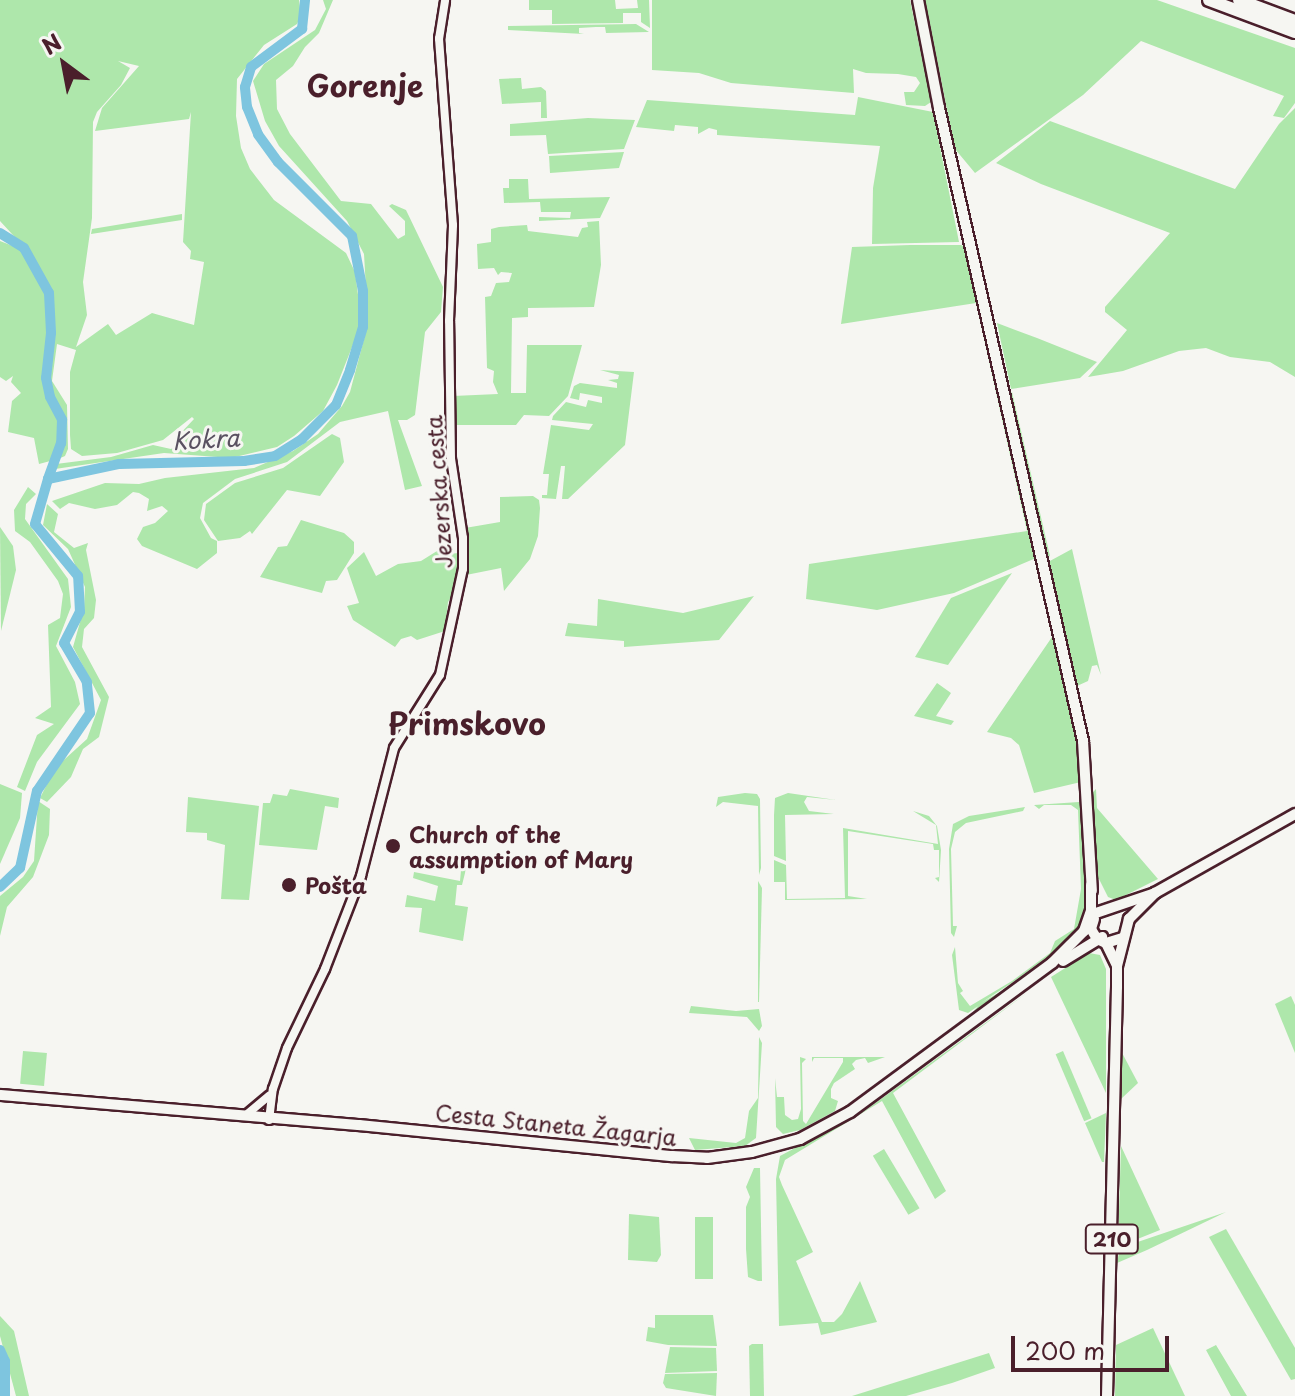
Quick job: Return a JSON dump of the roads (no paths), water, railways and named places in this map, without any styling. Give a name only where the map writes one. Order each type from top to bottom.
[{"type":"highway","points":[[1209,0],[1295,32]]},
{"type":"highway","points":[[1239,0],[1295,21]]},
{"type":"main road","points":[[918,0],[939,108],[1083,741],[1093,914],[1108,938]]},
{"type":"main road","points":[[1108,938],[1143,901],[1155,893],[1295,814]]},
{"type":"main road","points":[[1091,885],[1122,923]]},
{"type":"main road","points":[[1093,914],[1143,901]]},
{"type":"main road","points":[[1108,938],[1143,901]]},
{"type":"main road","name":"Cesta Staneta Žagarja","points":[[1058,960],[1084,931],[1093,914]]},
{"type":"main road","name":"Cesta Staneta Žagarja","points":[[1058,960],[1108,938]]},
{"type":"main road","name":"Cesta Staneta Žagarja","points":[[1058,960],[1108,938]]},
{"type":"main road","name":"Cesta Staneta Žagarja","points":[[0,1095],[369,1126],[683,1157],[752,1152],[800,1139],[850,1112],[1058,960],[1086,945],[1108,938]]},
{"type":"main road","name":"210","points":[[1107,1396],[1118,962],[1108,938]]},
{"type":"main road","name":"210","points":[[1108,938],[1118,962]]},
{"type":"street","name":"Jezerska cesta","points":[[239,1117],[259,1108],[273,1089],[361,876],[394,748],[439,679],[463,569],[463,538],[451,459],[449,321],[453,225],[439,39],[445,0]]},
{"type":"street","name":"Jezerska cesta","points":[[269,1120],[273,1089]]},
{"type":"waterway","name":"Kokra","points":[[0,887],[20,868],[37,791],[90,713],[87,682],[64,643],[80,612],[78,576],[35,524],[48,479],[119,464],[244,461],[275,456],[302,439],[336,405],[350,370],[363,327],[363,291],[352,236],[278,162],[258,134],[247,107],[245,87],[251,67],[302,29],[305,0]]},
{"type":"waterway","points":[[0,233],[24,248],[49,293],[51,333],[46,378],[50,397],[62,420],[61,443],[48,479]]},
{"type":"waterway","name":"Kokra","points":[[0,1350],[5,1361],[5,1396]]},
{"type":"place","name":"Church of the assumption of Mary","points":[[393,846]]},
{"type":"place","name":"Pošta","points":[[289,885]]},
{"type":"district","name":"Gorenje","points":[[365,85]]},
{"type":"district","name":"Primskovo","points":[[467,723]]}]
